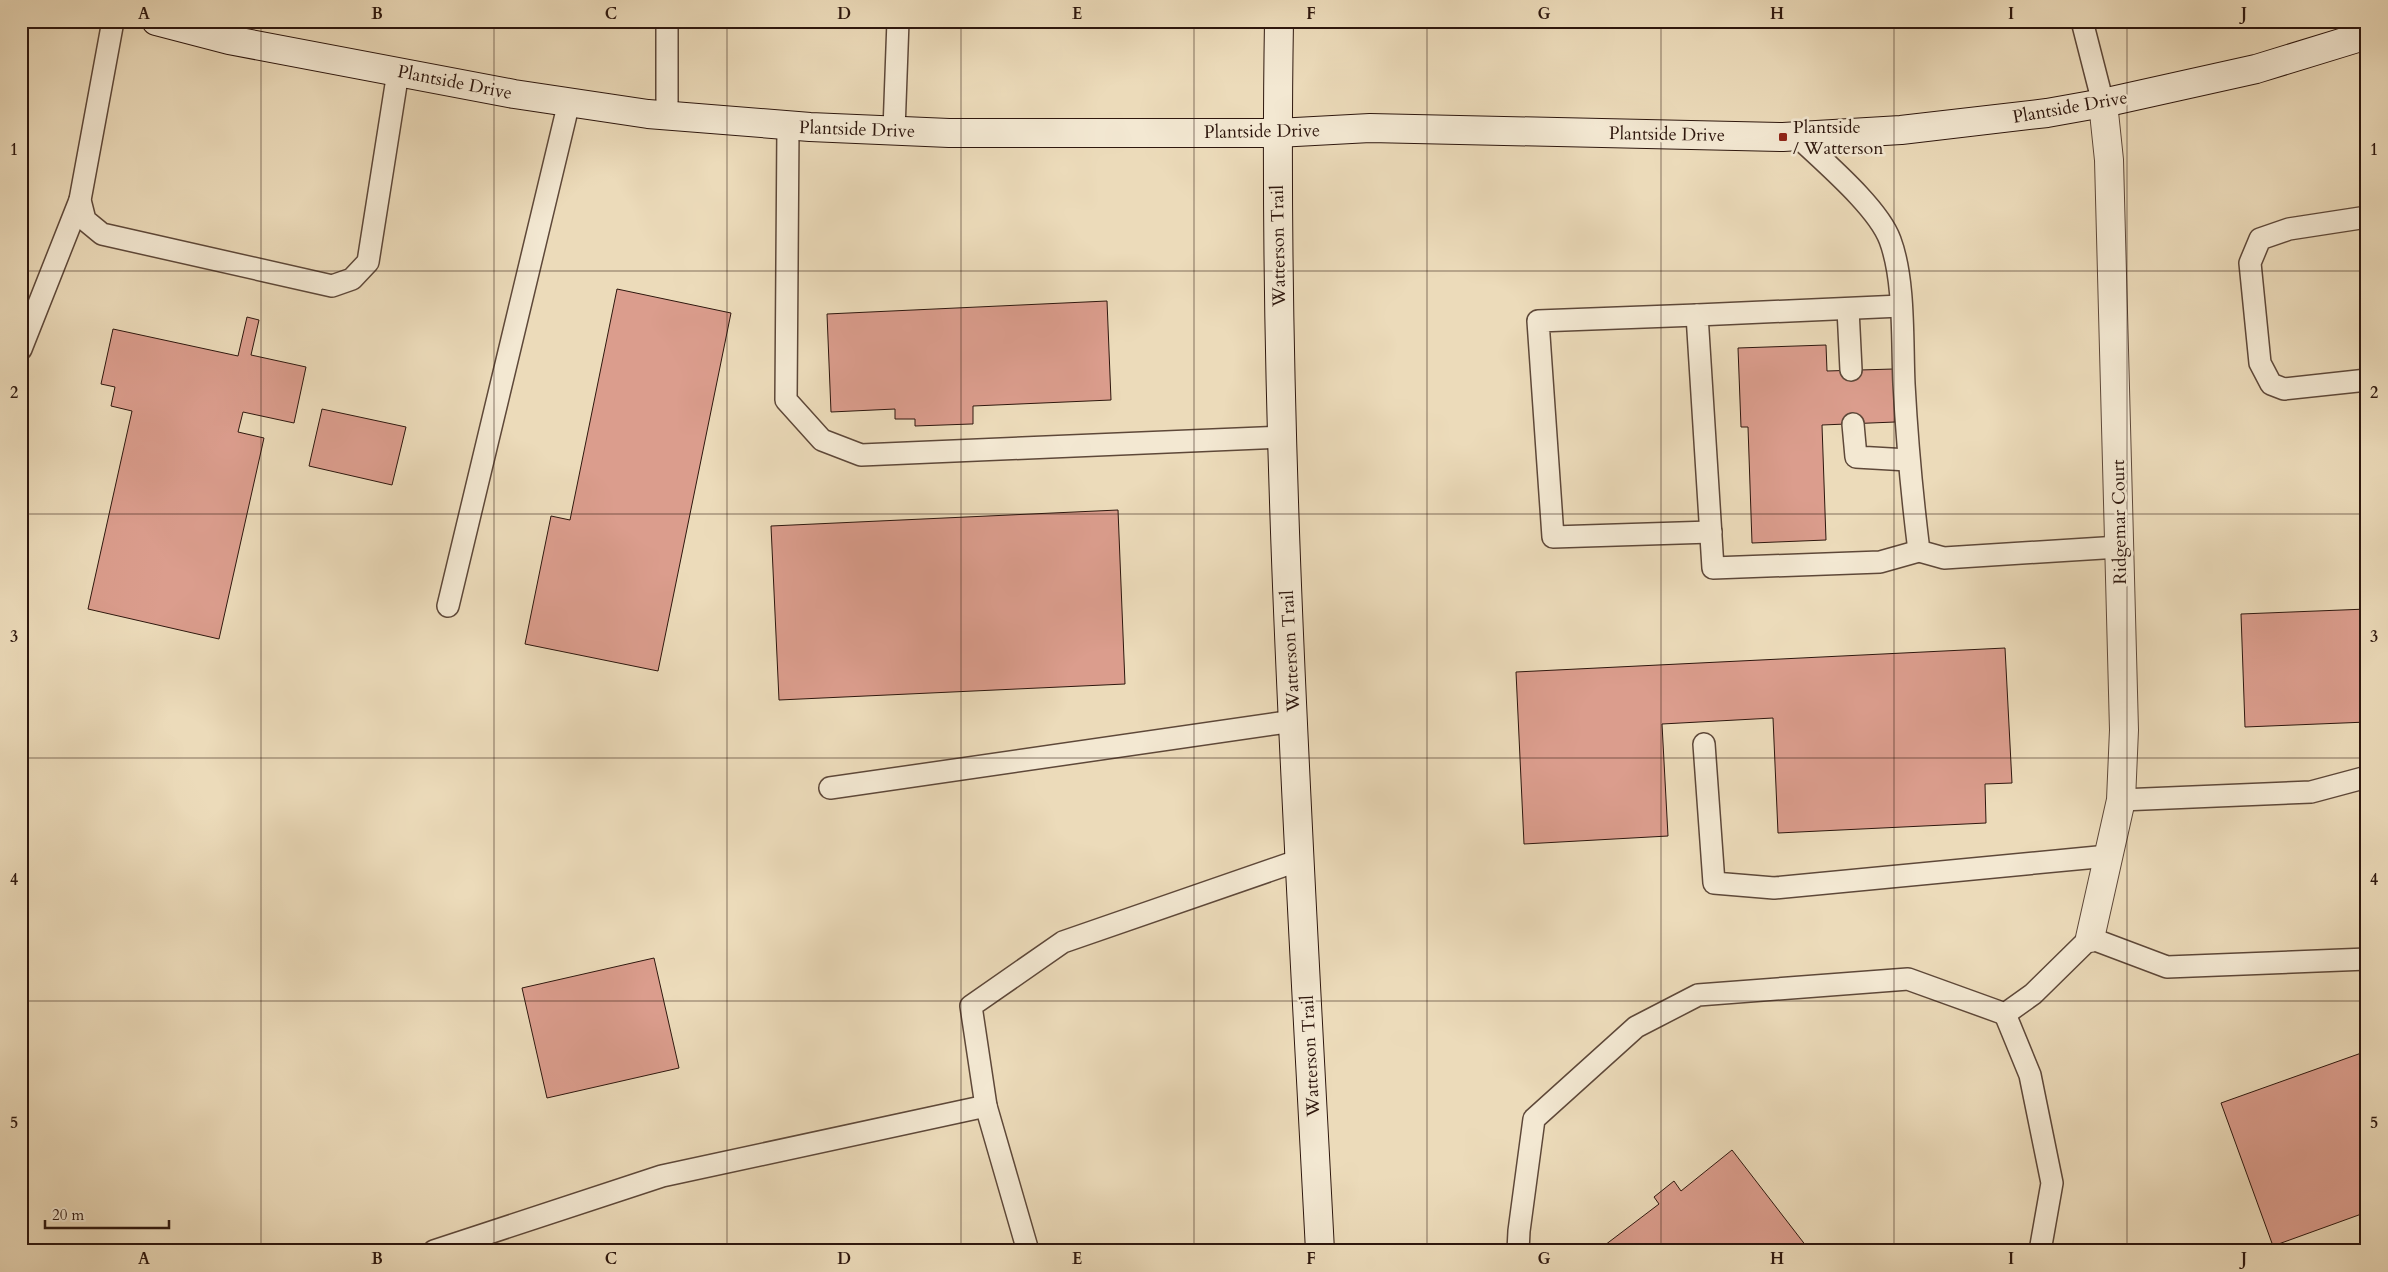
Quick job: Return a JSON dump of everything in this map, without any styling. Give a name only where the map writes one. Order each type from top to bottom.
[{"type":"street","name":"Plantside Drive","points":[[156,21],[211,28],[398,72],[569,102],[667,116],[788,126],[949,132],[1277,133],[1370,128],[1797,136],[1901,130],[2048,113],[2103,103],[2256,69],[2367,35]]},
{"type":"street","name":"Watterson Trail","points":[[1279,21],[1277,133],[1282,437],[1300,860],[1320,1251]]},
{"type":"street","name":"Ridgemar Court","points":[[2090,938],[2121,800],[2124,730],[2109,160],[2103,103]]},
{"type":"lane","points":[[21,349],[80,200],[113,21]]},
{"type":"lane","points":[[667,116],[668,21]]},
{"type":"lane","points":[[894,130],[898,21]]},
{"type":"lane","points":[[2082,21],[2103,103]]},
{"type":"lane","points":[[80,200],[85,220],[102,234],[332,286],[352,279],[368,262],[398,72]]},
{"type":"lane","points":[[448,606],[569,102]]},
{"type":"lane","points":[[788,126],[786,400],[822,440],[861,455],[1282,437]]},
{"type":"lane","points":[[1797,136],[1867,205],[1890,240],[1898,275],[1901,306],[1908,460],[1919,551]]},
{"type":"lane","points":[[2367,218],[2289,229],[2260,239],[2250,263],[2260,363],[2271,384],[2284,389],[2367,380]]},
{"type":"lane","points":[[1710,532],[1553,537],[1538,322],[1901,306]]},
{"type":"lane","points":[[1848,309],[1851,370]]},
{"type":"lane","points":[[1697,315],[1713,568],[1880,562],[1919,551],[1944,558],[2119,547]]},
{"type":"lane","points":[[1853,424],[1856,457],[1908,460]]},
{"type":"lane","points":[[830,788],[1294,721]]},
{"type":"lane","points":[[1704,744],[1714,883],[1774,888],[2108,856]]},
{"type":"lane","points":[[2121,800],[2311,792],[2367,777]]},
{"type":"lane","points":[[1028,1251],[986,1106],[971,1006],[1062,942],[1300,860]]},
{"type":"lane","points":[[2005,1014],[2034,994],[2090,938],[2168,967],[2367,959]]},
{"type":"lane","points":[[1518,1251],[1534,1119],[1636,1027],[1698,994],[1908,979],[2005,1014],[2030,1075],[2052,1183],[2040,1251]]},
{"type":"lane","points":[[434,1251],[662,1176],[986,1106]]},
{"type":"building","points":[[617,289],[731,313],[658,671],[525,644],[551,516],[570,520]]},
{"type":"building","points":[[1107,301],[1111,400],[973,406],[973,424],[915,426],[915,419],[895,419],[895,409],[831,412],[827,314]]},
{"type":"building","points":[[247,317],[259,320],[251,355],[306,367],[294,423],[243,412],[238,432],[264,438],[219,639],[88,609],[132,411],[111,406],[115,387],[101,384],[113,329],[238,356]]},
{"type":"building","points":[[1826,345],[1827,371],[1893,369],[1895,422],[1822,425],[1826,540],[1752,543],[1748,427],[1741,427],[1738,348]]},
{"type":"building","points":[[322,409],[406,427],[392,485],[309,466]]},
{"type":"building","points":[[1118,510],[1125,684],[779,700],[771,526]]},
{"type":"building","points":[[2367,609],[2367,722],[2245,727],[2241,614]]},
{"type":"building","points":[[2005,648],[2012,783],[1985,784],[1986,823],[1778,833],[1773,718],[1662,724],[1668,836],[1524,844],[1516,672]]},
{"type":"building","points":[[654,958],[679,1068],[547,1098],[522,988]]},
{"type":"building","points":[[2367,1051],[2367,1212],[2273,1246],[2221,1103]]},
{"type":"building","points":[[1732,1150],[1810,1251],[1610,1251],[1605,1245],[1659,1204],[1654,1197],[1674,1181],[1681,1191]]},
{"type":"place","name":"Plantside / Watterson","points":[[1783,137]]}]
